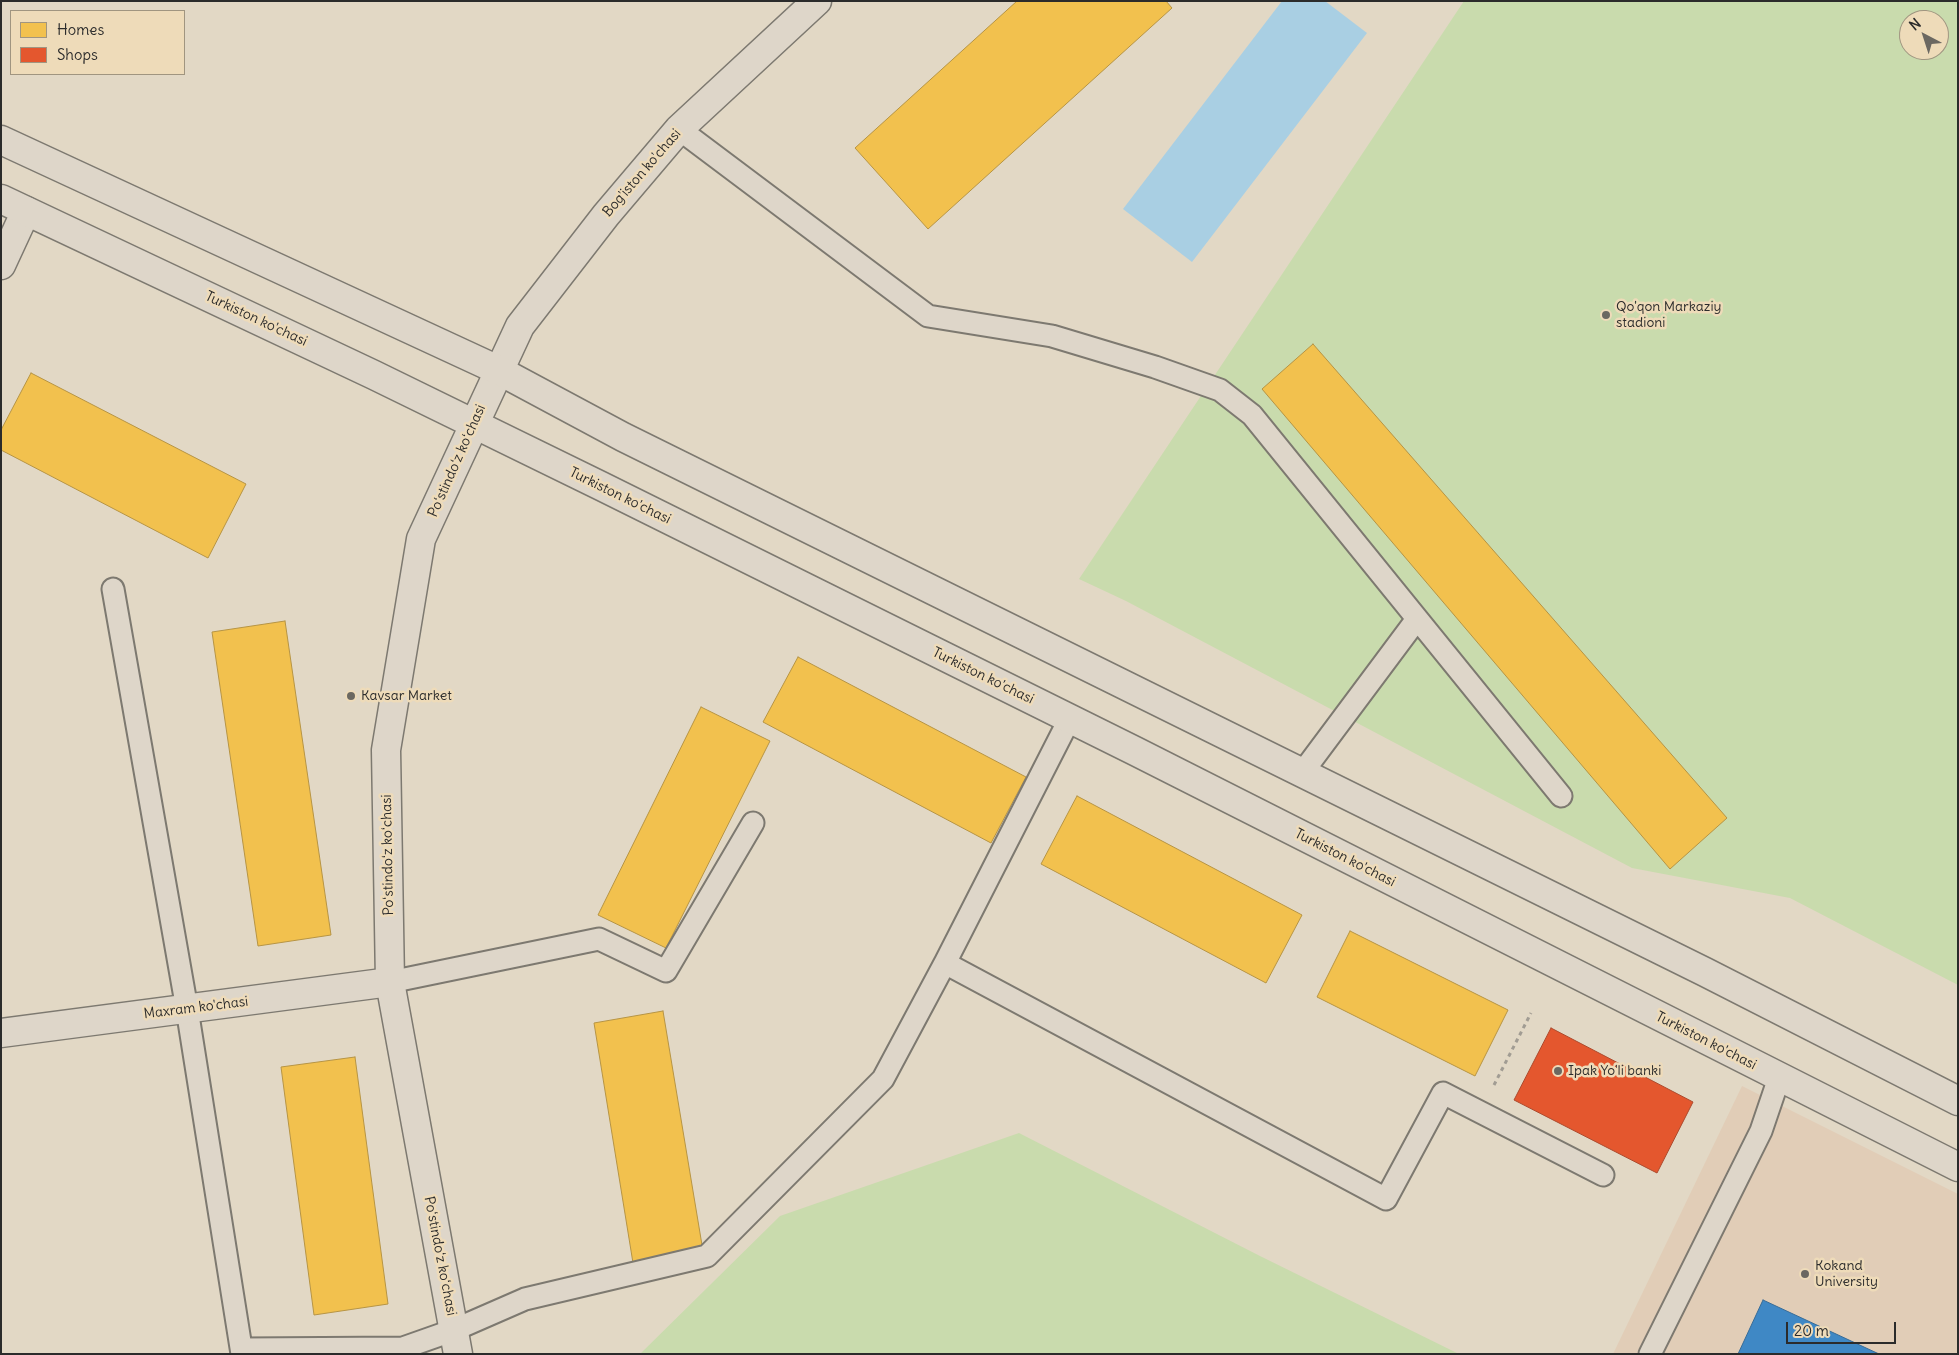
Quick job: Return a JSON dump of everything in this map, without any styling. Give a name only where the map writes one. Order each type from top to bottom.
[{"type":"main road","name":"Bog'iston ko'chasi","points":[[498,370],[520,326],[606,214],[680,129],[817,1]]},
{"type":"main road","points":[[1,140],[498,370],[623,437],[1696,968],[1958,1101]]},
{"type":"main road","name":"Turkiston ko'chasi","points":[[1,199],[474,423],[1070,718],[1958,1167]]},
{"type":"main road","points":[[1,266],[26,211]]},
{"type":"main road","name":"Poʻstindoʻz koʻchasi","points":[[456,1342],[390,982],[386,750],[421,539],[498,370]]},
{"type":"main road","name":"Maxram ko'chasi","points":[[1,1033],[390,982]]},
{"type":"lane","points":[[680,129],[928,316],[1052,336],[1155,367],[1220,390],[1252,415],[1561,796]]},
{"type":"lane","points":[[113,589],[187,1009],[242,1351],[403,1348],[456,1342],[525,1299],[707,1256],[883,1079],[1070,718]]},
{"type":"lane","points":[[1302,773],[1418,619]]},
{"type":"lane","points":[[390,982],[599,939],[666,971],[753,823]]},
{"type":"lane","points":[[945,962],[1386,1199],[1443,1093],[1604,1176]]},
{"type":"lane","points":[[1650,1354],[1761,1130],[1779,1078]]},
{"type":"path","points":[[1480,1112],[1530,1013]]},
{"type":"shaded area","name":"Kokand University","points":[[1742,1086],[1958,1194],[1958,1354],[1613,1354]]},
{"type":"green space","name":"Qo'qon Markaziy stadioni","points":[[1464,1],[1958,1],[1958,985],[1790,898],[1632,868],[1126,601],[1079,579]]},
{"type":"green space","points":[[1019,1133],[1260,1256],[1459,1354],[640,1354],[780,1216]]},
{"type":"water","points":[[1282,1],[1325,1],[1367,33],[1192,262],[1123,209]]},
{"type":"building: Homes","points":[[1017,1],[1166,1],[1172,8],[928,229],[855,148]]},
{"type":"building: Homes","points":[[1313,344],[1727,818],[1670,869],[1262,389]]},
{"type":"building: Homes","points":[[31,373],[246,484],[208,558],[1,450],[1,430]]},
{"type":"building: Homes","points":[[285,621],[331,935],[258,946],[212,632]]},
{"type":"building: Homes","points":[[798,657],[1026,777],[991,843],[763,722]]},
{"type":"building: Homes","points":[[701,707],[770,741],[666,948],[598,915]]},
{"type":"building: Homes","points":[[1077,796],[1302,915],[1266,983],[1041,864]]},
{"type":"building: Homes","points":[[1350,931],[1508,1010],[1475,1076],[1317,997]]},
{"type":"building: Homes","points":[[663,1011],[703,1251],[633,1263],[594,1023]]},
{"type":"building: Homes","points":[[355,1057],[388,1304],[314,1315],[281,1067]]},
{"type":"building: Shops","points":[[1551,1028],[1693,1102],[1657,1173],[1514,1100]]},
{"type":"building: Schools","points":[[1763,1300],[1879,1354],[1738,1354]]},
{"type":"place","name":"Qo'qon Markaziy stadioni","points":[[1606,315]]},
{"type":"place","name":"Kavsar Market","points":[[351,696]]},
{"type":"place","name":"Ipak Yo'li banki","points":[[1558,1071]]},
{"type":"place","name":"Kokand University","points":[[1805,1274]]}]
